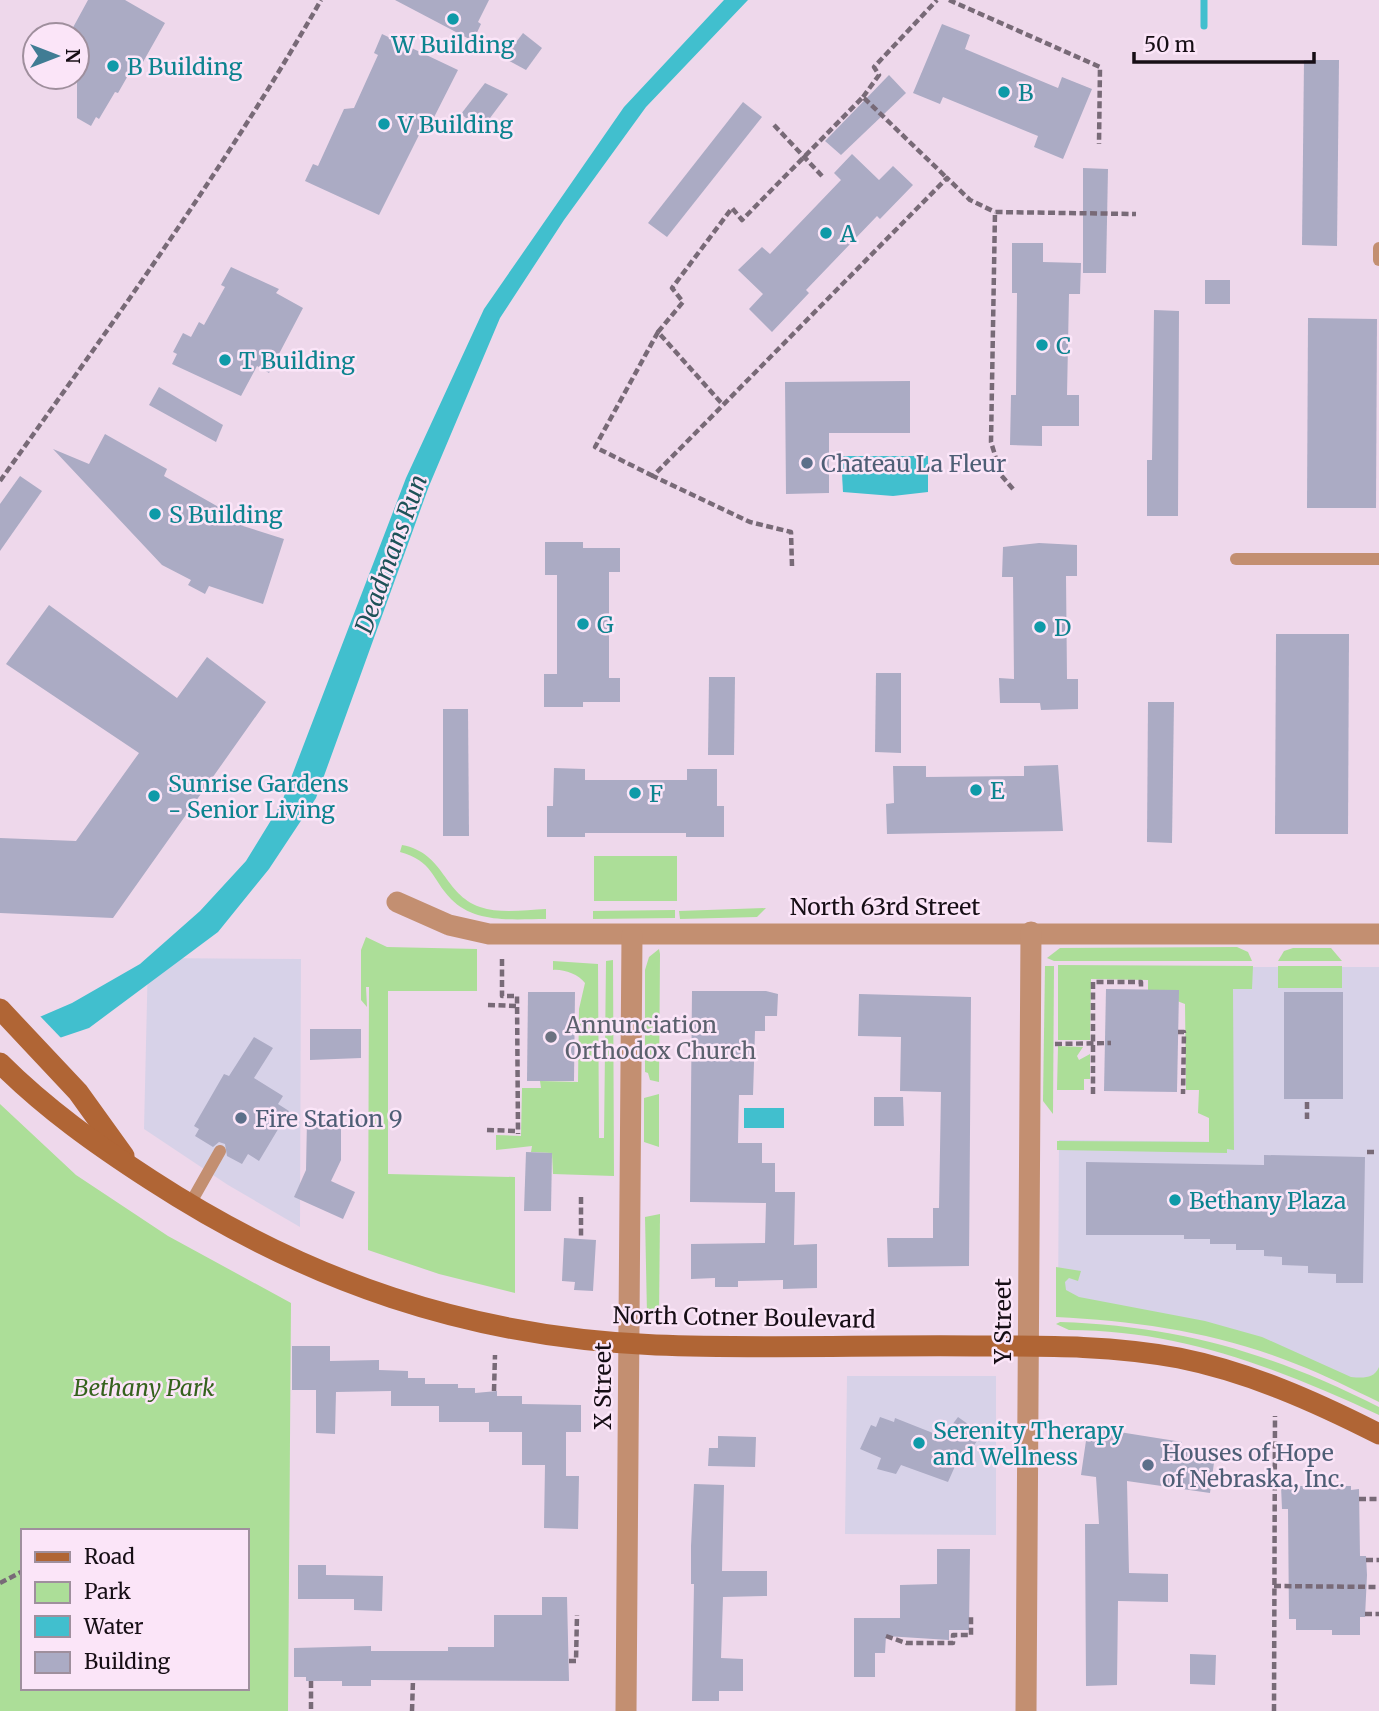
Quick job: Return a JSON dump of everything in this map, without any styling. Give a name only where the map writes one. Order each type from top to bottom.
[{"type":"main road","name":"North Cotner Boulevard","points":[[0,1009],[64,1078],[131,1167]]},
{"type":"main road","name":"North Cotner Boulevard","points":[[0,1063],[27,1090],[89,1140],[190,1204],[275,1252],[334,1278],[394,1299],[509,1329],[560,1338],[629,1343],[1028,1346],[1138,1352],[1203,1364],[1304,1399],[1379,1434]]},
{"type":"street","name":"North 63rd Street","points":[[397,902],[449,925],[489,934],[1379,934]]},
{"type":"street","name":"Y Street","points":[[1026,1711],[1031,932]]},
{"type":"street","name":"X Street","points":[[626,1711],[632,935]]},
{"type":"lane","points":[[1379,248],[1379,260]]},
{"type":"lane","points":[[1236,559],[1379,559]]},
{"type":"lane","points":[[190,1204],[220,1151]]},
{"type":"path","points":[[0,481],[128,301],[258,104],[321,0]]},
{"type":"path","points":[[792,566],[791,533],[750,523],[595,447],[658,332],[683,302],[672,288],[732,208],[742,220],[863,97],[879,75],[874,67],[937,0]]},
{"type":"path","points":[[949,0],[1100,67],[1099,144]]},
{"type":"path","points":[[863,97],[970,200],[995,212],[1136,214]]},
{"type":"path","points":[[774,125],[823,177]]},
{"type":"path","points":[[653,475],[947,178]]},
{"type":"path","points":[[995,212],[991,442],[1001,475],[1013,489]]},
{"type":"path","points":[[658,332],[723,405]]},
{"type":"path","points":[[487,1130],[518,1133],[517,996],[502,996],[502,959]]},
{"type":"path","points":[[1093,1094],[1093,982],[1141,982],[1141,990]]},
{"type":"path","points":[[488,1005],[517,1006]]},
{"type":"path","points":[[1178,1032],[1184,1032],[1183,1094]]},
{"type":"path","points":[[1055,1044],[1111,1043]]},
{"type":"path","points":[[1307,1102],[1307,1119]]},
{"type":"path","points":[[1367,1152],[1374,1152]]},
{"type":"path","points":[[581,1197],[581,1239]]},
{"type":"path","points":[[495,1355],[495,1391]]},
{"type":"path","points":[[1274,1711],[1275,1416]]},
{"type":"path","points":[[1359,1499],[1379,1499]]},
{"type":"path","points":[[1366,1560],[1379,1560]]},
{"type":"path","points":[[0,1583],[21,1572]]},
{"type":"path","points":[[1274,1586],[1379,1587]]},
{"type":"path","points":[[1365,1614],[1379,1614]]},
{"type":"path","points":[[569,1661],[576,1661],[577,1615]]},
{"type":"path","points":[[886,1636],[906,1643],[953,1643],[953,1635],[971,1635],[971,1616]]},
{"type":"path","points":[[412,1711],[413,1680]]},
{"type":"path","points":[[311,1681],[311,1711]]},
{"type":"shaded area","points":[[148,958],[301,959],[300,1227],[228,1185],[144,1129]]},
{"type":"shaded area","points":[[1229,967],[1379,967],[1379,1395],[1331,1372],[1192,1326],[1058,1313],[1059,1140],[1228,1142]]},
{"type":"shaded area","points":[[847,1376],[996,1376],[996,1535],[845,1534]]},
{"type":"green space","points":[[402,845],[427,856],[468,901],[496,910],[546,909],[546,919],[508,919],[471,913],[451,899],[425,865],[400,852]]},
{"type":"green space","points":[[594,856],[677,856],[677,901],[594,901]]},
{"type":"green space","points":[[766,908],[757,917],[680,919],[679,911]]},
{"type":"green space","points":[[675,910],[675,918],[593,919],[593,911]]},
{"type":"green space","points":[[366,937],[387,947],[477,949],[477,991],[388,991],[388,1174],[515,1177],[515,1293],[439,1274],[368,1250],[369,987],[366,987],[367,1007],[361,1000],[361,950]]},
{"type":"green space","points":[[1237,947],[1248,952],[1252,961],[1054,961],[1047,958],[1060,948]]},
{"type":"green space","points":[[1293,948],[1331,948],[1342,961],[1278,961],[1284,951]]},
{"type":"green space","points":[[659,949],[659,1082],[650,1080],[645,1072],[645,970],[649,957]]},
{"type":"green space","points":[[613,960],[614,1176],[553,1174],[552,1153],[531,1152],[532,1146],[496,1150],[496,1135],[521,1136],[522,1088],[541,1088],[540,1081],[578,1082],[579,1009],[585,983],[570,973],[553,970],[553,961],[598,964],[599,1138],[604,1138],[606,961]]},
{"type":"green space","points":[[1058,965],[1253,966],[1252,989],[1233,989],[1234,1150],[1227,1149],[1227,1153],[1057,1150],[1057,1141],[1209,1142],[1209,1118],[1198,1113],[1199,1090],[1186,1090],[1185,1004],[1148,990],[1148,980],[1091,979],[1090,1040],[1058,1040]]},
{"type":"green space","points":[[1045,966],[1054,966],[1053,1114],[1043,1101]]},
{"type":"green space","points":[[1278,966],[1342,966],[1342,988],[1278,988]]},
{"type":"green space","points":[[1058,1046],[1083,1047],[1077,1056],[1079,1060],[1090,1054],[1090,1079],[1084,1079],[1084,1090],[1057,1090]]},
{"type":"green space","points":[[659,1094],[659,1147],[644,1142],[644,1098]]},
{"type":"green space","name":"Bethany Park","points":[[0,1104],[76,1175],[168,1236],[291,1303],[288,1711],[0,1711]]},
{"type":"green space","points":[[660,1214],[659,1317],[647,1314],[645,1217]]},
{"type":"green space","points":[[1056,1267],[1081,1271],[1078,1281],[1069,1278],[1065,1282],[1066,1290],[1079,1297],[1205,1321],[1262,1337],[1351,1377],[1371,1376],[1379,1367],[1379,1402],[1307,1368],[1238,1344],[1148,1325],[1056,1317]]},
{"type":"green space","points":[[1060,1322],[1145,1329],[1185,1336],[1262,1357],[1379,1407],[1379,1415],[1305,1382],[1229,1355],[1151,1337],[1069,1330],[1056,1324]]},
{"type":"water","name":"Deadmans Run","points":[[724,0],[748,0],[646,107],[564,220],[500,318],[429,486],[316,798],[269,869],[218,932],[89,1028],[0,1058],[0,1034],[72,1003],[140,964],[200,911],[246,861],[281,804],[406,478],[484,309],[624,107]]},
{"type":"water","points":[[841,456],[928,456],[928,492],[893,496],[843,492]]},
{"type":"water","points":[[744,1108],[784,1108],[784,1128],[744,1128]]},
{"type":"pier","points":[[38,1014],[63,1040],[0,1062],[0,1031]]},
{"type":"building","name":"B Building","points":[[88,0],[125,0],[165,23],[143,62],[138,58],[118,93],[115,92],[99,119],[96,117],[91,126],[77,118],[77,91],[91,91],[91,21],[77,21]]},
{"type":"building","name":"W Building","points":[[395,0],[489,0],[478,22],[481,24],[473,41]]},
{"type":"building","name":"B","points":[[942,24],[970,35],[965,49],[1058,88],[1062,77],[1092,89],[1063,159],[1034,147],[1038,136],[943,97],[940,104],[913,93]]},
{"type":"building","points":[[523,33],[542,48],[526,70],[504,58]]},
{"type":"building","name":"V Building","points":[[382,34],[458,70],[425,135],[420,133],[379,215],[305,181],[313,164],[318,166],[344,109],[354,108],[378,55],[374,53]]},
{"type":"building","points":[[1304,60],[1339,60],[1337,246],[1302,245]]},
{"type":"building","points":[[889,75],[906,93],[841,155],[825,141]]},
{"type":"building","points":[[485,83],[508,94],[481,130],[461,114]]},
{"type":"building","points":[[743,102],[762,117],[667,237],[648,223]]},
{"type":"building","name":"A","points":[[852,154],[879,180],[893,166],[913,185],[880,219],[877,216],[806,290],[809,293],[772,332],[749,309],[763,294],[738,270],[762,247],[770,254],[841,180],[834,173]]},
{"type":"building","points":[[1083,168],[1108,169],[1106,273],[1083,273]]},
{"type":"building","name":"C","points":[[1012,243],[1043,243],[1043,262],[1081,263],[1080,294],[1069,294],[1067,395],[1079,395],[1079,426],[1042,426],[1042,446],[1010,445],[1011,395],[1016,395],[1017,293],[1012,293]]},
{"type":"building","name":"T Building","points":[[231,267],[279,289],[276,293],[303,308],[269,373],[257,366],[241,396],[172,364],[177,354],[173,352],[183,333],[191,337],[199,322],[204,325],[225,287],[221,285]]},
{"type":"building","points":[[1205,280],[1230,280],[1230,304],[1205,304]]},
{"type":"building","points":[[1154,310],[1179,311],[1178,516],[1147,516],[1147,460],[1152,460]]},
{"type":"building","points":[[1308,318],[1377,319],[1376,508],[1307,508]]},
{"type":"building","name":"Chateau La Fleur","points":[[910,381],[910,433],[829,433],[829,493],[786,494],[785,382]]},
{"type":"building","points":[[159,387],[223,425],[216,442],[149,405]]},
{"type":"building","name":"S Building","points":[[105,434],[167,469],[164,476],[245,522],[243,526],[284,539],[263,604],[209,586],[205,594],[188,585],[191,580],[162,565],[53,449],[89,464]]},
{"type":"building","points":[[20,476],[42,491],[0,551],[0,504]]},
{"type":"building","name":"G","points":[[545,542],[583,542],[583,548],[620,548],[620,572],[609,572],[609,678],[620,678],[620,702],[583,702],[583,707],[544,707],[544,674],[557,674],[557,575],[545,575]]},
{"type":"building","name":"D","points":[[1039,543],[1077,545],[1077,576],[1066,576],[1067,679],[1078,679],[1078,709],[1041,710],[1040,703],[1000,703],[999,678],[1014,679],[1013,577],[1002,577],[1003,547]]},
{"type":"building","name":"Sunrise Gardens - Senior Living","points":[[49,605],[177,698],[207,657],[266,702],[113,918],[0,913],[0,838],[76,841],[139,753],[6,664]]},
{"type":"building","points":[[1276,634],[1349,634],[1348,834],[1275,834]]},
{"type":"building","points":[[876,673],[901,673],[901,753],[875,752]]},
{"type":"building","points":[[709,677],[735,677],[734,755],[708,755]]},
{"type":"building","points":[[1148,702],[1174,702],[1172,843],[1147,842]]},
{"type":"building","points":[[443,709],[468,709],[469,836],[443,836]]},
{"type":"building","name":"E","points":[[1058,765],[1063,831],[887,834],[886,804],[894,803],[893,766],[926,766],[926,777],[1024,776],[1024,766]]},
{"type":"building","name":"F","points":[[554,768],[585,769],[585,780],[687,780],[687,769],[717,769],[717,806],[724,806],[724,837],[686,837],[686,833],[585,833],[585,837],[547,837],[547,806],[553,806]]},
{"type":"building","points":[[1106,989],[1179,990],[1177,1092],[1104,1091]]},
{"type":"building","points":[[692,991],[766,991],[778,994],[777,1016],[765,1016],[765,1031],[755,1031],[753,1095],[739,1095],[738,1143],[762,1143],[762,1163],[775,1163],[775,1192],[795,1192],[794,1245],[817,1244],[817,1288],[783,1289],[783,1280],[738,1281],[738,1287],[715,1287],[715,1278],[691,1279],[691,1244],[765,1243],[766,1203],[690,1202]]},
{"type":"building","name":"Annunciation Orthodox Church","points":[[528,992],[575,992],[574,1081],[527,1081]]},
{"type":"building","points":[[1284,992],[1343,992],[1343,1099],[1284,1099]]},
{"type":"building","points":[[859,994],[971,997],[969,1266],[888,1267],[887,1238],[933,1238],[933,1208],[939,1208],[941,1092],[900,1091],[901,1037],[858,1036]]},
{"type":"building","points":[[310,1029],[361,1029],[361,1058],[310,1060]]},
{"type":"building","name":"Fire Station 9","points":[[254,1037],[273,1048],[254,1078],[283,1096],[278,1104],[289,1111],[259,1161],[248,1154],[242,1164],[227,1156],[225,1144],[219,1142],[213,1147],[195,1136],[199,1129],[194,1126],[224,1074],[229,1076]]},
{"type":"building","points":[[874,1097],[903,1097],[904,1126],[874,1126]]},
{"type":"building","points":[[307,1120],[341,1120],[341,1160],[331,1181],[355,1192],[343,1219],[294,1197],[306,1170]]},
{"type":"building","points":[[526,1152],[552,1153],[551,1211],[524,1211]]},
{"type":"building","points":[[1264,1155],[1365,1157],[1363,1283],[1336,1283],[1336,1274],[1308,1273],[1308,1266],[1282,1265],[1282,1257],[1264,1256],[1264,1250],[1236,1250],[1236,1244],[1210,1244],[1210,1239],[1184,1239],[1184,1235],[1086,1235],[1086,1162],[1264,1165]]},
{"type":"building","points":[[564,1238],[596,1240],[593,1291],[574,1290],[575,1282],[562,1281]]},
{"type":"building","points":[[292,1346],[330,1346],[330,1361],[379,1360],[379,1370],[408,1371],[408,1378],[425,1378],[425,1384],[458,1384],[458,1388],[475,1388],[475,1393],[497,1391],[497,1396],[522,1396],[522,1404],[581,1405],[581,1432],[566,1432],[566,1476],[579,1476],[578,1529],[544,1528],[545,1465],[522,1465],[522,1432],[489,1432],[489,1422],[439,1422],[439,1406],[391,1406],[391,1391],[336,1392],[335,1434],[316,1433],[316,1390],[292,1390]]},
{"type":"building","name":"Serenity Therapy and Wellness","points":[[880,1417],[894,1422],[895,1418],[943,1437],[958,1417],[982,1434],[965,1458],[960,1455],[948,1482],[901,1465],[896,1474],[877,1469],[881,1458],[860,1449],[871,1425],[876,1427]]},
{"type":"building","points":[[1088,1427],[1182,1442],[1181,1451],[1215,1455],[1210,1493],[1127,1481],[1129,1573],[1168,1574],[1168,1602],[1118,1601],[1117,1685],[1086,1686],[1085,1524],[1099,1524],[1096,1477],[1081,1475]]},
{"type":"building","points":[[718,1436],[756,1437],[755,1467],[708,1466],[709,1448],[718,1448]]},
{"type":"building","points":[[694,1484],[724,1485],[722,1571],[767,1571],[767,1596],[723,1597],[721,1658],[743,1659],[743,1691],[719,1691],[719,1701],[692,1701],[694,1584],[691,1584],[691,1546]]},
{"type":"building","points":[[1281,1486],[1351,1486],[1351,1490],[1359,1489],[1360,1556],[1366,1556],[1367,1575],[1365,1617],[1360,1617],[1360,1635],[1332,1635],[1332,1630],[1296,1630],[1296,1619],[1289,1619],[1288,1509],[1282,1509]]},
{"type":"building","points":[[937,1549],[970,1549],[969,1630],[949,1630],[949,1640],[886,1636],[885,1653],[875,1653],[875,1677],[854,1677],[854,1618],[900,1618],[900,1585],[937,1584]]},
{"type":"building","points":[[298,1565],[326,1565],[326,1575],[383,1576],[382,1611],[354,1610],[354,1599],[298,1599]]},
{"type":"building","points":[[542,1597],[567,1597],[569,1681],[371,1680],[371,1686],[342,1686],[342,1681],[306,1681],[306,1677],[294,1677],[294,1648],[371,1646],[371,1651],[448,1651],[448,1647],[494,1647],[494,1615],[542,1615]]},
{"type":"building","points":[[1190,1654],[1216,1655],[1215,1685],[1190,1684]]},
{"type":"waterway","points":[[1204,0],[1204,26]]},
{"type":"place","name":"W Building","points":[[453,19]]},
{"type":"place","name":"B Building","points":[[113,66]]},
{"type":"place","name":"B","points":[[1004,92]]},
{"type":"place","name":"V Building","points":[[384,124]]},
{"type":"place","name":"A","points":[[826,233]]},
{"type":"place","name":"C","points":[[1042,345]]},
{"type":"place","name":"T Building","points":[[225,360]]},
{"type":"place","name":"Chateau La Fleur","points":[[807,463]]},
{"type":"place","name":"S Building","points":[[155,514]]},
{"type":"place","name":"G","points":[[583,624]]},
{"type":"place","name":"D","points":[[1040,627]]},
{"type":"place","name":"E","points":[[976,790]]},
{"type":"place","name":"F","points":[[635,793]]},
{"type":"place","name":"Sunrise Gardens - Senior Living","points":[[154,796]]},
{"type":"place","name":"Annunciation Orthodox Church","points":[[551,1037]]},
{"type":"place","name":"Fire Station 9","points":[[241,1118]]},
{"type":"place","name":"Bethany Plaza","points":[[1175,1200]]},
{"type":"place","name":"Serenity Therapy and Wellness","points":[[919,1443]]},
{"type":"place","name":"Houses of Hope of Nebraska, Inc.","points":[[1148,1465]]}]
